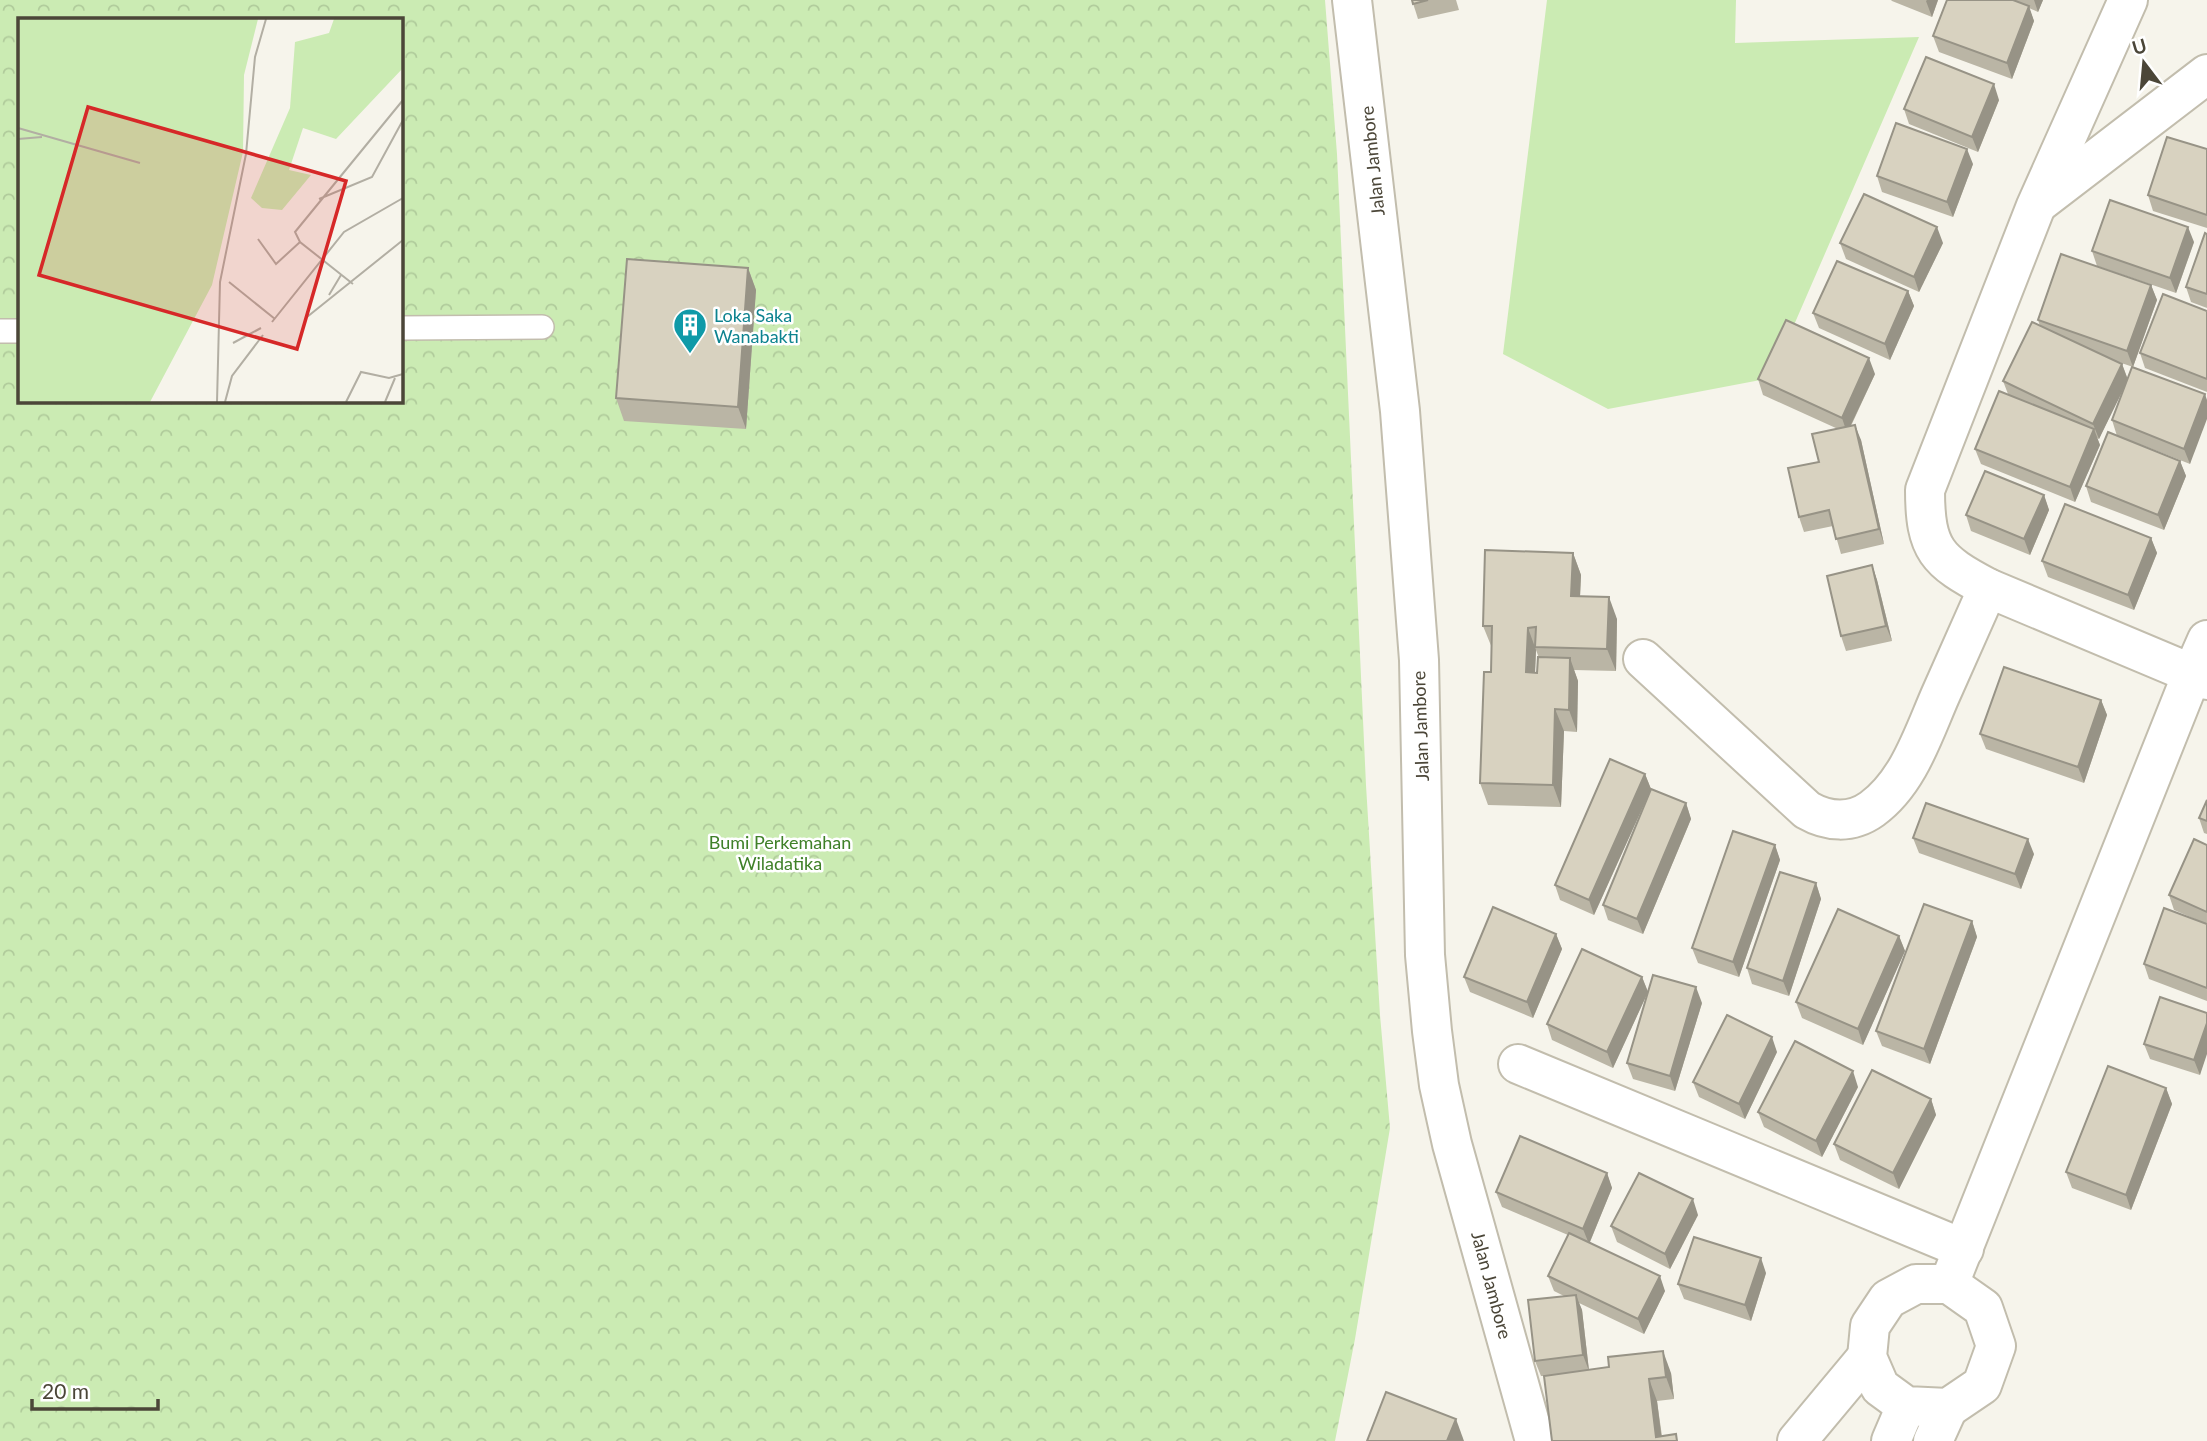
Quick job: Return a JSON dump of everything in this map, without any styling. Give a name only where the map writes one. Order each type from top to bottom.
[{"type":"street","name":"Jalan Jambore","points":[[1353,0],[1400,411],[1419,660],[1425,956],[1432,1031],[1439,1085],[1452,1144],[1535,1441]]},
{"type":"street","points":[[2128,0],[2036,206],[1925,490],[1925,516],[1929,536],[1937,551],[1955,570],[1989,588],[2199,677]]},
{"type":"street","points":[[2036,206],[2207,74]]},
{"type":"street","points":[[1643,659],[1807,810],[1822,818],[1845,820],[1871,810],[1896,785],[1913,756],[1989,588]]},
{"type":"street","points":[[1949,1284],[2199,677],[2207,640]]},
{"type":"street","points":[[1518,1064],[1964,1249]]},
{"type":"street","points":[[1916,1284],[1949,1284],[1983,1308],[1996,1346],[1982,1385],[1940,1425],[1906,1406],[1880,1387],[1867,1357],[1870,1326],[1888,1299],[1916,1284]]},
{"type":"street","points":[[1797,1441],[1867,1357]]},
{"type":"street","points":[[1891,1441],[1906,1406]]},
{"type":"lane","points":[[402,328],[542,327]]},
{"type":"lane","points":[[0,331],[18,331]]},
{"type":"green space","name":"Bumi Perkemahan Wiladatika","points":[[0,0],[1325,0],[1337,154],[1366,785],[1390,1128],[1335,1441],[0,1441]]},
{"type":"green space","points":[[1547,0],[1736,0],[1735,43],[1919,37],[1771,378],[1608,409],[1503,354]]},
{"type":"building","points":[[1412,0],[1428,0],[1413,4]]},
{"type":"building","points":[[1947,0],[2013,0],[2029,6],[2007,63],[1933,36]]},
{"type":"building","points":[[1926,57],[1994,84],[1972,137],[1904,109]]},
{"type":"building","points":[[1896,123],[1967,149],[1947,202],[1877,176]]},
{"type":"building","points":[[2167,137],[2207,149],[2207,215],[2148,195]]},
{"type":"building","points":[[1864,194],[1937,227],[1914,277],[1840,243]]},
{"type":"building","points":[[2110,200],[2188,227],[2170,278],[2092,251]]},
{"type":"building","points":[[2205,233],[2207,234],[2207,294],[2186,287]]},
{"type":"building","points":[[2061,254],[2151,285],[2127,351],[2038,320]]},
{"type":"building","name":"Loka Saka Wanabakti","points":[[627,259],[748,268],[738,407],[616,398]]},
{"type":"building","points":[[1837,261],[1908,291],[1885,344],[1813,313]]},
{"type":"building","points":[[2163,294],[2207,311],[2207,379],[2140,353]]},
{"type":"building","points":[[1786,320],[1869,358],[1842,418],[1758,379]]},
{"type":"building","points":[[2032,322],[2122,364],[2093,424],[2003,381]]},
{"type":"building","points":[[2132,367],[2205,394],[2184,449],[2112,420]]},
{"type":"building","points":[[1999,391],[2094,429],[2070,487],[1975,449]]},
{"type":"building","points":[[1855,425],[1879,529],[1836,539],[1829,510],[1799,517],[1788,468],[1819,462],[1812,434]]},
{"type":"building","points":[[2108,432],[2180,461],[2158,515],[2086,486]]},
{"type":"building","points":[[1985,471],[2044,495],[2024,539],[1966,515]]},
{"type":"building","points":[[2065,504],[2151,538],[2128,595],[2042,561]]},
{"type":"building","points":[[1485,550],[1573,553],[1571,596],[1609,597],[1607,649],[1535,647],[1536,627],[1528,628],[1526,672],[1537,673],[1538,657],[1570,658],[1569,710],[1555,709],[1553,785],[1480,783],[1484,672],[1491,672],[1492,626],[1483,626]]},
{"type":"building","points":[[1872,565],[1886,626],[1841,636],[1827,576]]},
{"type":"building","points":[[2004,667],[2101,700],[2078,767],[1980,734]]},
{"type":"building","points":[[1610,759],[1645,774],[1589,900],[1555,885]]},
{"type":"building","points":[[1651,789],[1686,803],[1637,919],[1603,905]]},
{"type":"building","points":[[2207,800],[2207,821],[2199,818]]},
{"type":"building","points":[[1926,803],[2028,839],[2015,874],[1913,838]]},
{"type":"building","points":[[1733,831],[1775,845],[1733,962],[1692,948]]},
{"type":"building","points":[[2194,839],[2207,845],[2207,912],[2169,895]]},
{"type":"building","points":[[1780,872],[1816,883],[1783,981],[1747,968]]},
{"type":"building","points":[[1924,904],[1972,921],[1924,1049],[1876,1031]]},
{"type":"building","points":[[1493,907],[1556,934],[1527,1002],[1464,977]]},
{"type":"building","points":[[2164,908],[2207,924],[2207,988],[2144,964]]},
{"type":"building","points":[[1838,909],[1899,936],[1858,1029],[1796,1002]]},
{"type":"building","points":[[1582,949],[1642,977],[1607,1052],[1547,1024]]},
{"type":"building","points":[[1653,975],[1696,987],[1670,1076],[1627,1063]]},
{"type":"building","points":[[2160,997],[2207,1013],[2207,1023],[2194,1060],[2144,1044]]},
{"type":"building","points":[[1727,1015],[1772,1037],[1739,1104],[1693,1082]]},
{"type":"building","points":[[1795,1041],[1853,1071],[1816,1141],[1758,1112]]},
{"type":"building","points":[[2108,1066],[2166,1088],[2126,1195],[2066,1172]]},
{"type":"building","points":[[1872,1070],[1931,1099],[1893,1173],[1834,1144]]},
{"type":"building","points":[[1520,1136],[1607,1173],[1583,1229],[1496,1192]]},
{"type":"building","points":[[1639,1173],[1693,1199],[1665,1254],[1611,1226]]},
{"type":"building","points":[[1569,1233],[1660,1276],[1638,1319],[1548,1276]]},
{"type":"building","points":[[1694,1237],[1761,1258],[1745,1305],[1678,1284]]},
{"type":"building","points":[[1576,1295],[1583,1355],[1535,1361],[1528,1300]]},
{"type":"building","points":[[1663,1351],[1666,1377],[1649,1379],[1656,1437],[1676,1434],[1677,1441],[1552,1441],[1544,1376],[1609,1367],[1608,1357]]},
{"type":"building","points":[[1386,1392],[1456,1419],[1447,1441],[1367,1441]]},
{"type":"place","name":"Loka Saka Wanabakti","points":[[690,355]]}]
